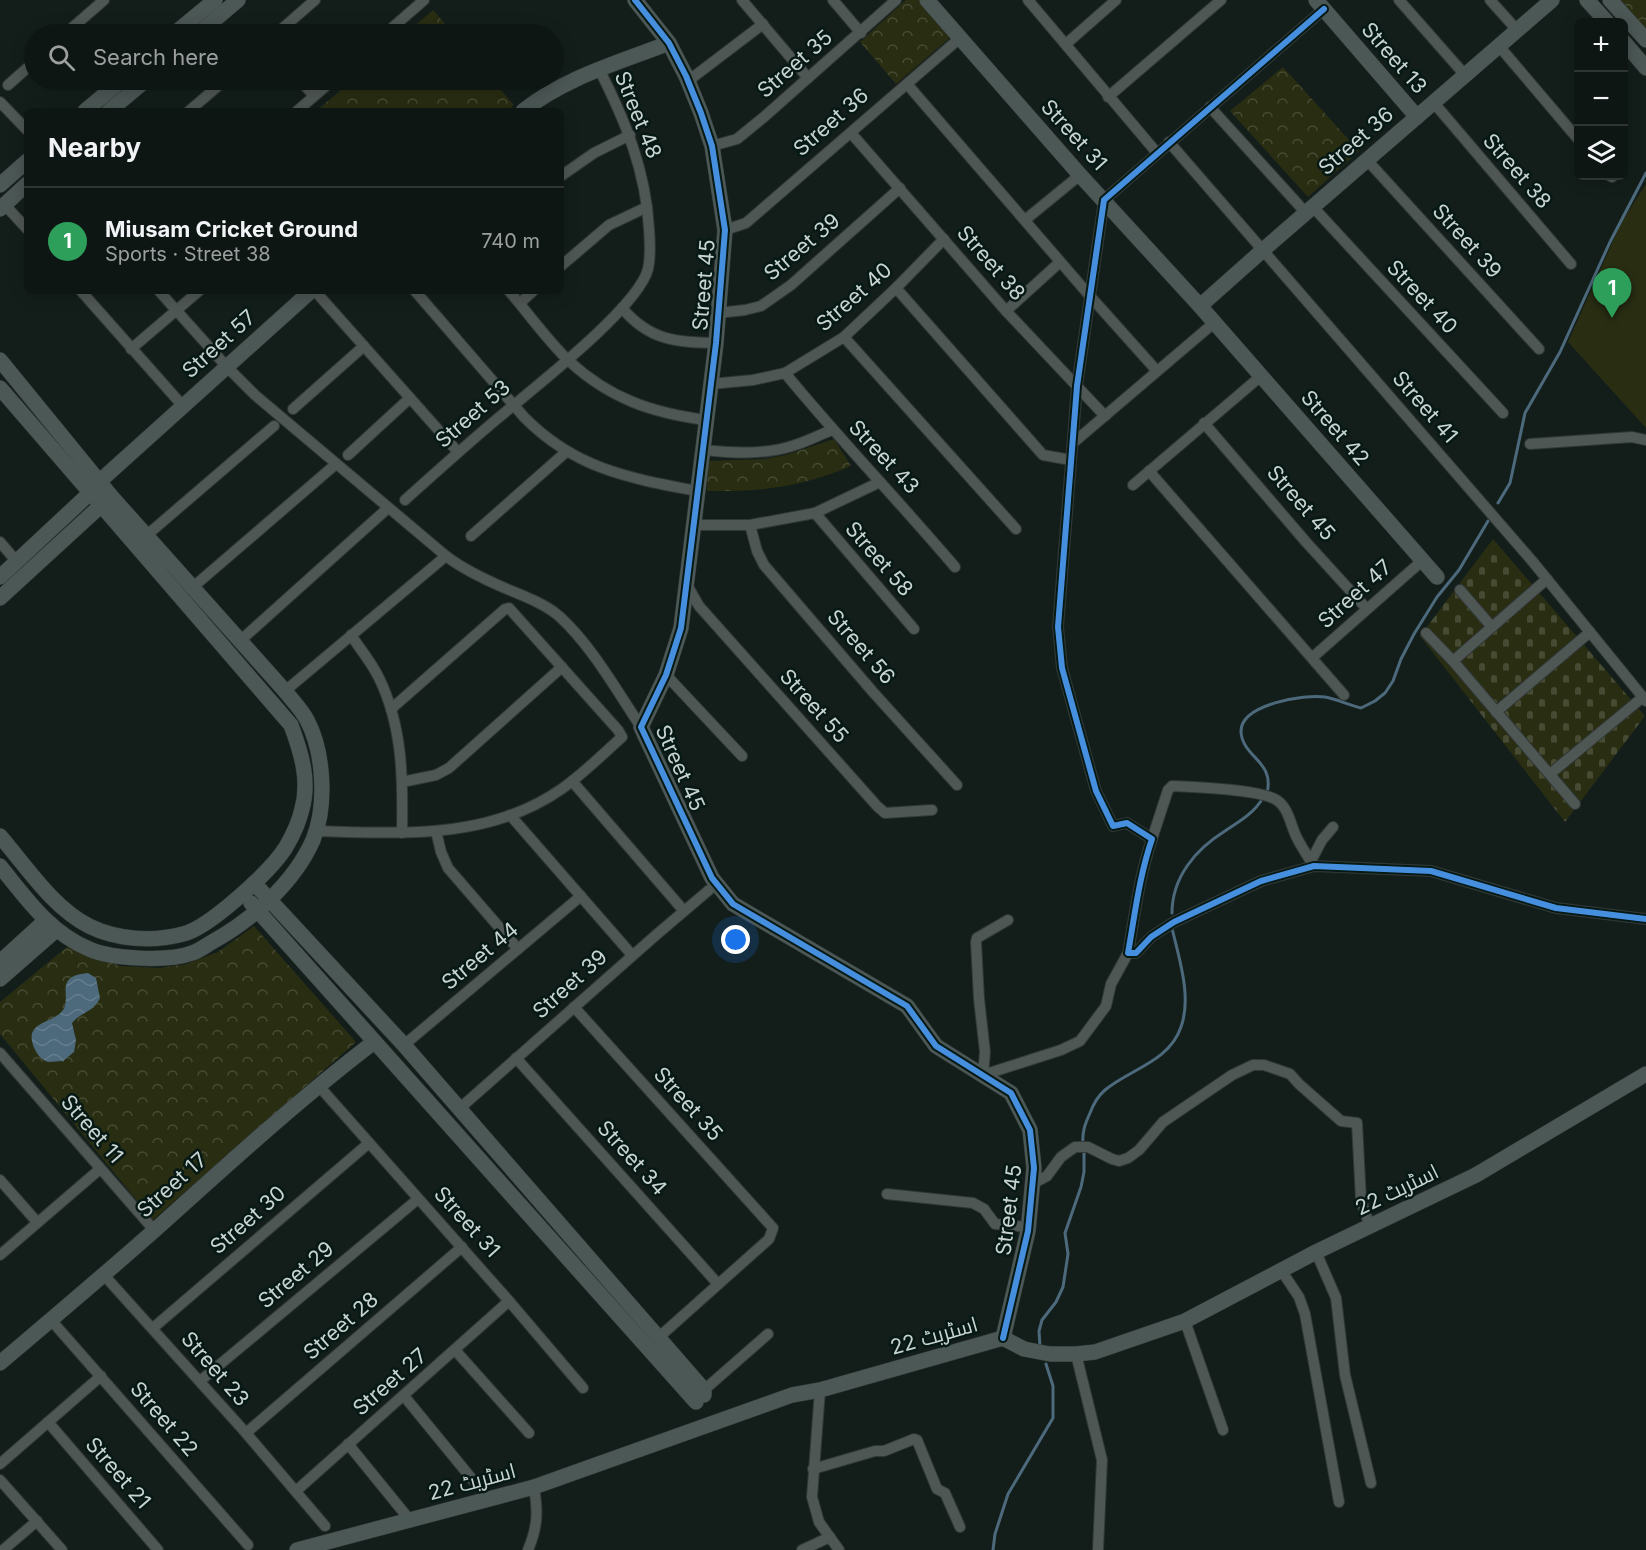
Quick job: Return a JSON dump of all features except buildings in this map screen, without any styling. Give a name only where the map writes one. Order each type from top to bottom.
[{"type":"street","points":[[76,24],[104,0]]},
{"type":"street","points":[[186,24],[215,0]]},
{"type":"street","points":[[210,24],[238,0]]},
{"type":"street","points":[[287,24],[315,0]]},
{"type":"street","points":[[396,24],[424,0]]},
{"type":"street","name":"Street 45","points":[[635,0],[669,43],[688,81],[712,146],[725,230],[716,343],[681,628],[666,675],[641,727],[712,878],[733,904],[906,1006],[936,1046],[1011,1093],[1022,1110],[1030,1130],[1034,1168],[1028,1227],[1003,1338]]},
{"type":"street","points":[[742,0],[808,78]]},
{"type":"street","points":[[833,0],[861,33]]},
{"type":"street","name":"Street 35","points":[[712,146],[737,139],[861,33],[896,0]]},
{"type":"street","name":"Street 31","points":[[927,0],[1080,175],[1196,301]]},
{"type":"street","points":[[1028,0],[1157,153]]},
{"type":"street","points":[[1066,44],[1116,0]]},
{"type":"street","points":[[1108,97],[1221,0]]},
{"type":"street","points":[[1399,0],[1465,75]]},
{"type":"street","points":[[1490,0],[1517,30]]},
{"type":"street","name":"Street 36","points":[[1196,301],[1263,250],[1552,0]]},
{"type":"street","points":[[1587,0],[1603,18]]},
{"type":"street","points":[[1610,0],[1646,40]]},
{"type":"street","points":[[1152,839],[1127,823],[1113,826],[1109,821],[1096,791],[1062,668],[1058,627],[1077,386],[1104,200],[1210,107],[1320,4]]},
{"type":"street","name":"Street 13","points":[[1320,4],[1417,117]]},
{"type":"street","points":[[688,81],[763,24]]},
{"type":"street","name":"Street 36","points":[[725,230],[746,223],[960,38]]},
{"type":"street","points":[[564,84],[582,75],[669,43]]},
{"type":"street","points":[[1499,46],[1574,134]]},
{"type":"street","points":[[1628,48],[1646,68]]},
{"type":"street","name":"Street 48","points":[[568,359],[636,293],[648,270],[650,250],[647,207],[638,159],[630,135],[599,69]]},
{"type":"street","points":[[8,85],[24,71]]},
{"type":"street","points":[[907,84],[1157,371]]},
{"type":"street","points":[[89,108],[110,90]]},
{"type":"street","points":[[113,108],[134,90]]},
{"type":"street","points":[[192,108],[213,90]]},
{"type":"street","points":[[309,90],[314,96]]},
{"type":"street","points":[[300,108],[321,90]]},
{"type":"street","points":[[526,108],[554,90]]},
{"type":"street","points":[[0,102],[24,127]]},
{"type":"street","name":"Street 38","points":[[1434,103],[1571,264]]},
{"type":"street","name":"Street 40","points":[[1210,107],[1503,413]]},
{"type":"street","name":"Street 38","points":[[850,133],[1006,310],[1105,416]]},
{"type":"street","points":[[564,174],[594,153],[630,135]]},
{"type":"street","name":"Street 41","points":[[1169,142],[1547,579],[1644,699]]},
{"type":"street","name":"Street 39","points":[[1367,160],[1539,349]]},
{"type":"street","points":[[0,185],[24,164]]},
{"type":"street","points":[[1024,220],[1080,175]]},
{"type":"street","points":[[24,187],[3,207],[24,226]]},
{"type":"street","name":"Street 39","points":[[718,313],[761,306],[791,285],[900,188]]},
{"type":"street","points":[[564,264],[609,225],[647,207]]},
{"type":"street","name":"Street 40","points":[[711,384],[753,380],[785,373],[844,337],[944,239]]},
{"type":"street","points":[[1006,310],[1060,262]]},
{"type":"street","points":[[896,288],[1043,455],[1071,460]]},
{"type":"street","points":[[87,294],[131,349],[182,405]]},
{"type":"street","points":[[162,294],[227,367],[255,394],[446,556],[491,583],[531,600],[559,616],[592,653],[641,727]]},
{"type":"street","points":[[131,349],[196,294]]},
{"type":"street","name":"Street 57","points":[[0,577],[182,405],[310,294]]},
{"type":"street","points":[[316,294],[458,452]]},
{"type":"street","points":[[418,294],[513,405],[540,433],[566,452],[595,466],[628,477],[697,491]]},
{"type":"street","points":[[512,294],[568,359],[593,381],[619,396],[655,411],[706,420]]},
{"type":"street","points":[[520,303],[530,294]]},
{"type":"street","name":"Street 42","points":[[1196,301],[1437,578]]},
{"type":"street","points":[[622,308],[646,331],[682,342],[716,343]]},
{"type":"street","points":[[1073,443],[1215,322]]},
{"type":"street","points":[[844,337],[1016,529]]},
{"type":"street","points":[[293,409],[364,346]]},
{"type":"street","name":"Street 53","points":[[405,500],[568,359]]},
{"type":"street","points":[[0,360],[48,430],[207,628],[291,725],[300,748],[305,776],[303,806],[299,820],[285,848],[242,894],[213,918],[184,934],[151,939],[135,938],[118,936],[90,927],[64,910],[6,854],[0,836]]},
{"type":"street","name":"Street 43","points":[[785,373],[832,430],[955,567]]},
{"type":"street","points":[[1133,485],[1261,376]]},
{"type":"street","points":[[0,388],[48,430]]},
{"type":"street","points":[[348,455],[410,398]]},
{"type":"street","name":"Street 45","points":[[1204,423],[1367,609]]},
{"type":"street","points":[[147,535],[274,426]]},
{"type":"street","points":[[703,450],[730,453],[761,452],[791,447],[832,430]]},
{"type":"street","points":[[1530,444],[1632,437],[1646,440]]},
{"type":"street","points":[[471,536],[566,452]]},
{"type":"street","points":[[193,587],[336,464]]},
{"type":"street","points":[[1149,471],[1344,695]]},
{"type":"street","points":[[693,525],[750,525],[815,513],[880,482]]},
{"type":"street","points":[[0,866],[50,926],[89,949],[117,957],[156,958],[191,954],[228,933],[270,899],[297,866],[313,839],[321,806],[322,774],[307,719],[241,640],[147,535],[106,501]]},
{"type":"street","points":[[2,593],[106,501]]},
{"type":"street","points":[[241,640],[388,508]]},
{"type":"street","name":"Street 58","points":[[815,513],[914,629]]},
{"type":"street","name":"Street 56","points":[[750,525],[757,551],[764,565],[873,692],[957,785]]},
{"type":"street","points":[[0,542],[17,562]]},
{"type":"street","points":[[285,691],[446,556]]},
{"type":"street","name":"Street 47","points":[[1313,657],[1423,560]]},
{"type":"street","points":[[1453,661],[1547,579]]},
{"type":"street","name":"Street 55","points":[[687,585],[699,606],[877,806],[885,813],[932,810]]},
{"type":"street","points":[[1460,590],[1492,627]]},
{"type":"street","name":"Street 45","points":[[315,831],[402,833],[436,831],[464,828],[510,815],[542,800],[572,781],[622,737],[509,608],[505,609],[391,709]]},
{"type":"street","points":[[207,628],[219,616]]},
{"type":"street","points":[[1496,712],[1590,632]]},
{"type":"street","points":[[1426,633],[1453,661],[1575,804]]},
{"type":"street","points":[[351,635],[378,675],[391,709],[400,751],[402,833]]},
{"type":"street","points":[[402,782],[436,775],[449,768],[562,667]]},
{"type":"street","points":[[666,675],[742,756]]},
{"type":"street","points":[[1550,774],[1644,699]]},
{"type":"street","points":[[303,763],[319,760]]},
{"type":"street","points":[[572,781],[684,911]]},
{"type":"street","points":[[1008,920],[977,938],[979,999],[985,1053],[983,1075],[1061,1050],[1080,1041],[1106,1006],[1111,984],[1128,953],[1144,864],[1168,790],[1172,786],[1206,787],[1252,793],[1277,800],[1287,813],[1296,837],[1313,864]]},
{"type":"street","points":[[510,815],[632,955]]},
{"type":"street","points":[[1313,864],[1322,840],[1333,827]]},
{"type":"street","points":[[436,831],[448,868],[518,949]]},
{"type":"street","points":[[1128,953],[1136,953],[1159,932],[1193,912],[1261,881],[1313,864],[1431,871],[1556,908],[1646,918]]},
{"type":"street","points":[[254,883],[404,1045],[459,1109],[491,1158],[702,1396]]},
{"type":"street","name":"Street 39","points":[[459,1109],[632,955],[709,890]]},
{"type":"street","points":[[242,894],[374,1042],[491,1158],[658,1338],[702,1396]]},
{"type":"street","name":"Street 44","points":[[404,1045],[581,896]]},
{"type":"street","points":[[0,962],[50,926]]},
{"type":"street","points":[[0,979],[50,926]]},
{"type":"street","points":[[135,938],[135,958]]},
{"type":"street","name":"Street 35","points":[[574,1007],[773,1228],[769,1239],[718,1284]]},
{"type":"street","name":"Street 17","points":[[0,1363],[318,1085],[374,1042]]},
{"type":"street","name":"Street 11","points":[[0,1053],[154,1230]]},
{"type":"street","name":"Street 34","points":[[516,1058],[718,1284]]},
{"type":"street","points":[[1032,1184],[1047,1176],[1061,1157],[1075,1147],[1088,1147],[1119,1161],[1128,1158],[1139,1150],[1163,1122],[1211,1088],[1253,1065],[1264,1065],[1290,1074],[1341,1121],[1357,1123],[1361,1200],[1370,1227]]},
{"type":"street","name":"اسٹریٹ 22","points":[[297,1550],[534,1487],[792,1395],[820,1390],[1003,1338],[1024,1349],[1050,1354],[1076,1354],[1095,1352],[1185,1321],[1316,1252],[1476,1174],[1646,1074]]},
{"type":"street","name":"Street 31","points":[[318,1085],[584,1388]]},
{"type":"street","name":"Street 30","points":[[153,1328],[369,1143]]},
{"type":"street","points":[[0,1255],[100,1169]]},
{"type":"street","points":[[0,1180],[37,1222]]},
{"type":"street","points":[[887,1194],[973,1203],[984,1209],[995,1224],[1028,1227]]},
{"type":"street","name":"Street 29","points":[[200,1382],[418,1199]]},
{"type":"street","name":"Street 28","points":[[246,1433],[462,1247]]},
{"type":"street","points":[[1316,1252],[1336,1298],[1345,1375],[1371,1483]]},
{"type":"street","points":[[1281,1270],[1299,1297],[1305,1314],[1339,1502]]},
{"type":"street","name":"Street 23","points":[[103,1274],[246,1433],[325,1526]]},
{"type":"street","points":[[658,1338],[718,1284]]},
{"type":"street","name":"Street 27","points":[[296,1491],[509,1301]]},
{"type":"street","name":"Street 22","points":[[51,1320],[248,1545]]},
{"type":"street","points":[[1185,1321],[1223,1430]]},
{"type":"street","points":[[702,1396],[768,1334]]},
{"type":"street","points":[[455,1350],[529,1432]]},
{"type":"street","points":[[1076,1354],[1102,1460],[1098,1550]]},
{"type":"street","points":[[0,1464],[101,1376]]},
{"type":"street","points":[[820,1390],[812,1497],[819,1522],[839,1550]]},
{"type":"street","points":[[404,1396],[476,1484]]},
{"type":"street","name":"Street 21","points":[[48,1422],[158,1550]]},
{"type":"street","points":[[813,1469],[917,1440],[937,1489],[945,1492],[960,1527]]},
{"type":"street","points":[[348,1444],[405,1514]]},
{"type":"street","points":[[0,1480],[62,1550]]},
{"type":"street","points":[[528,1550],[535,1533],[538,1511],[534,1487]]},
{"type":"street","points":[[3,1550],[37,1521]]},
{"type":"street","points":[[802,1550],[830,1537]]},
{"type":"green space","points":[[906,0],[919,0],[952,36],[896,84],[860,42]]},
{"type":"green space","points":[[1618,0],[1646,0],[1646,32]]},
{"type":"green space","points":[[433,10],[445,24],[417,24]]},
{"type":"green space","points":[[1283,67],[1359,151],[1308,197],[1230,111]]},
{"type":"green space","points":[[341,90],[501,90],[514,105],[510,108],[320,108]]},
{"type":"green space","points":[[1646,184],[1646,428],[1568,342],[1621,223]]},
{"type":"green space","points":[[834,439],[851,466],[815,479],[780,487],[707,491],[708,461],[764,459],[786,455]]},
{"type":"green space","points":[[1493,539],[1645,716],[1565,822],[1420,636]]},
{"type":"green space","points":[[254,926],[356,1042],[153,1220],[0,1034],[0,1002],[68,946],[120,966],[159,968],[186,964],[218,952]]},
{"type":"water","points":[[88,973],[96,978],[100,998],[91,1009],[72,1023],[76,1040],[74,1052],[63,1061],[45,1061],[34,1048],[33,1031],[36,1027],[59,1015],[63,1010],[67,982],[77,975]]},
{"type":"waterway","points":[[1498,503],[1510,483],[1525,413],[1560,352],[1610,242],[1646,173]]},
{"type":"waterway","points":[[1267,793],[1267,774],[1243,741],[1241,732],[1244,722],[1251,714],[1262,708],[1289,699],[1325,697],[1361,708],[1385,693],[1393,681],[1414,634],[1437,597],[1459,570],[1488,521]]},
{"type":"waterway","points":[[1172,913],[1176,888],[1195,855],[1214,838],[1246,817],[1263,798]]},
{"type":"waterway","points":[[1083,1144],[1085,1124],[1100,1095],[1168,1049],[1181,1027],[1185,990],[1172,928]]},
{"type":"waterway","points":[[1040,1347],[1039,1331],[1042,1320],[1056,1302],[1063,1287],[1068,1254],[1065,1233],[1081,1187],[1084,1150]]},
{"type":"waterway","points":[[993,1550],[995,1534],[1008,1494],[1053,1418],[1053,1386],[1046,1364]]},
{"type":"cycle path","points":[[635,0],[669,43],[701,113],[712,146],[725,230],[716,343],[681,628],[666,675],[641,727],[712,878],[733,904],[907,1006],[936,1046],[1011,1093],[1030,1130],[1034,1168],[1028,1231],[1003,1338]]},
{"type":"cycle path","points":[[1324,9],[1104,200],[1077,386],[1058,627],[1062,668],[1096,791],[1113,826],[1127,823],[1152,839],[1141,881],[1128,953],[1136,953],[1151,937],[1174,922],[1261,881],[1314,866],[1431,871],[1556,908],[1646,919]]},
{"type":"place","name":"Miusam Cricket Ground","points":[[1612,318]]}]
